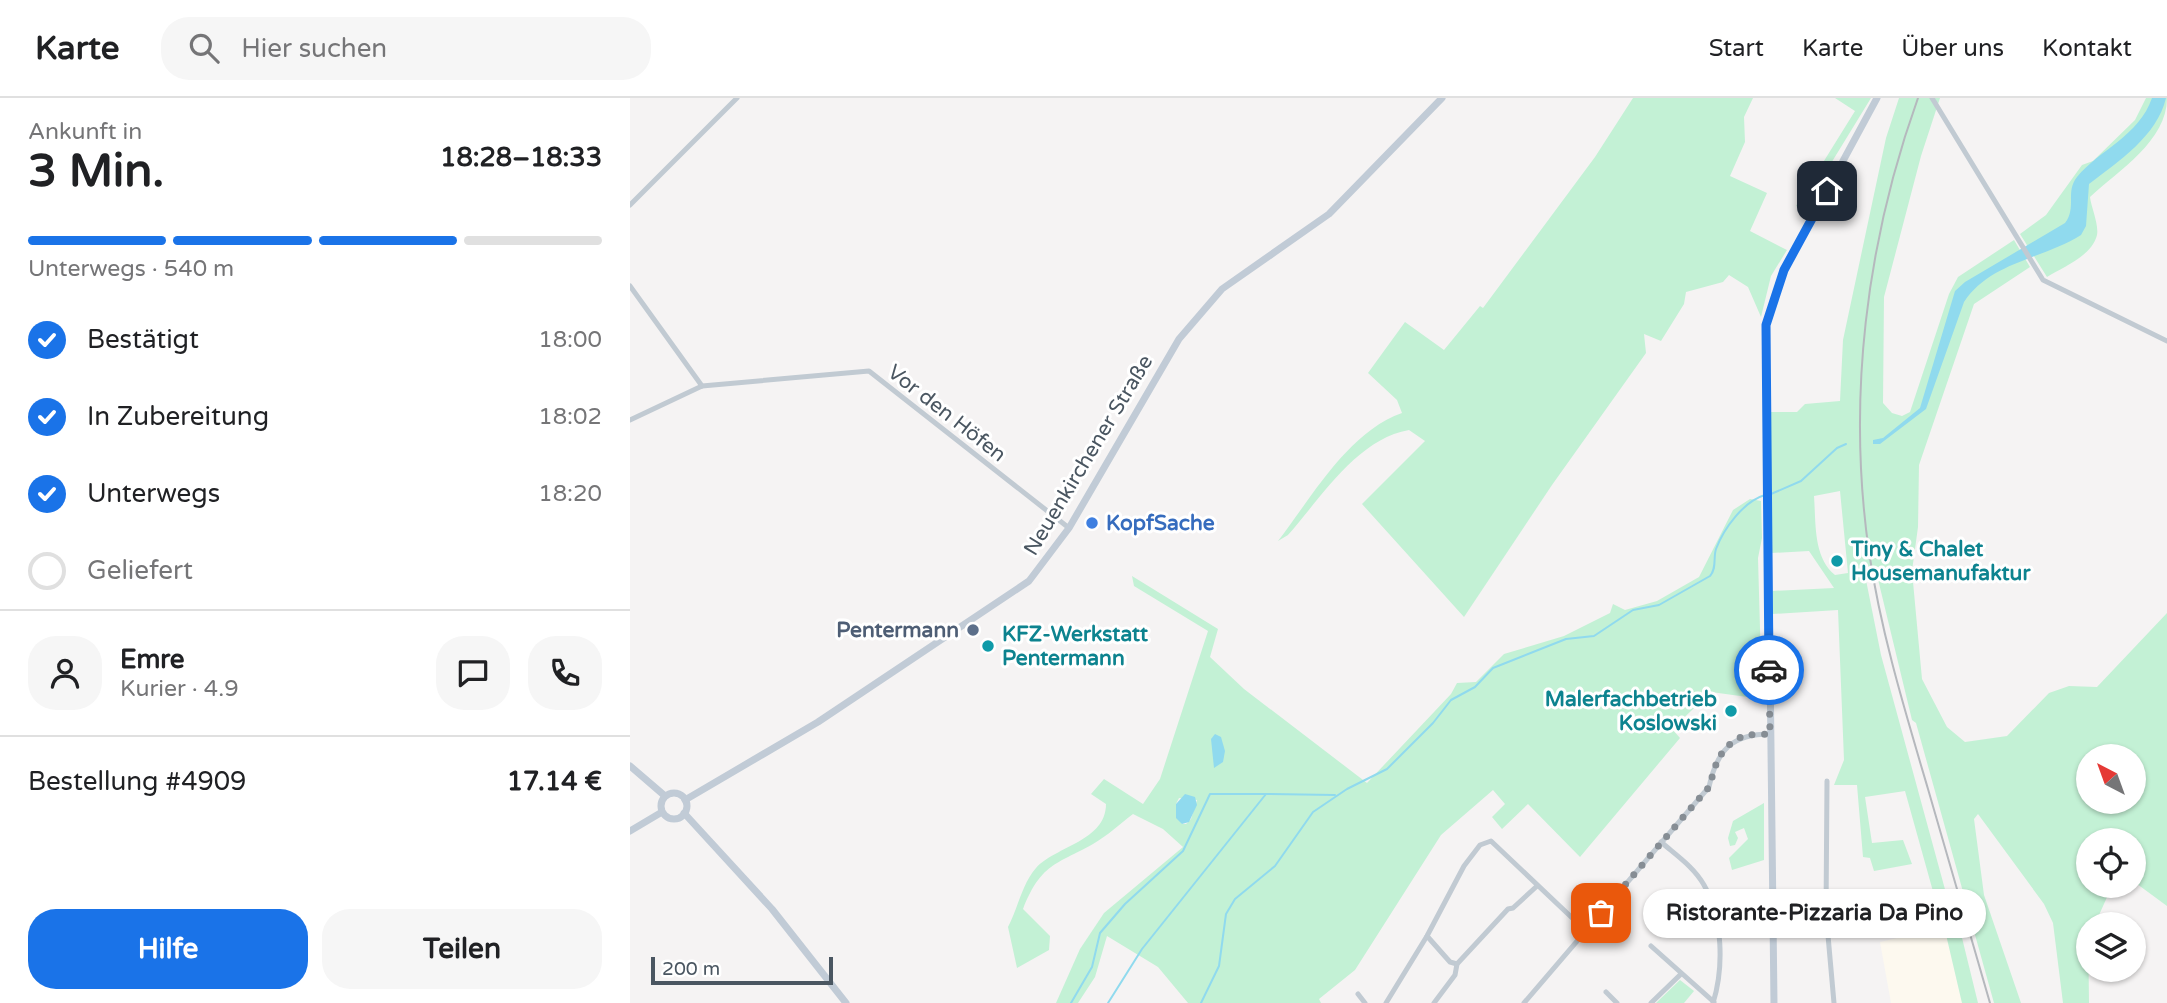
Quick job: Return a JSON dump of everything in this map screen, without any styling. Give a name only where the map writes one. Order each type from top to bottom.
[{"type":"street","points":[[630,205],[737,98]]},
{"type":"street","name":"Neuenkirchener Straße","points":[[685,800],[818,722],[1021,587],[1052,555],[1179,339],[1198,313],[1222,289],[1329,214],[1442,98]]},
{"type":"street","points":[[1774,1003],[1765,337],[1772,297],[1792,253],[1877,98]]},
{"type":"street","points":[[1933,98],[2043,280],[2167,341]]},
{"type":"street","points":[[630,286],[702,386]]},
{"type":"street","name":"Vor den Höfen","points":[[630,420],[702,386],[869,371],[1069,528]]},
{"type":"street","points":[[1524,1003],[1709,787],[1718,758],[1730,744],[1744,735],[1770,734]]},
{"type":"street","points":[[630,766],[665,796]]},
{"type":"street","points":[[1827,780],[1826,913],[1834,1003]]},
{"type":"street","points":[[665,796],[677,794],[685,800],[684,813],[772,909],[846,1003]]},
{"type":"street","points":[[662,812],[661,804],[665,796]]},
{"type":"street","points":[[662,812],[673,819],[684,813]]},
{"type":"street","points":[[630,831],[662,812]]},
{"type":"street","points":[[1386,1003],[1427,936],[1464,866],[1480,845],[1491,841],[1586,931]]},
{"type":"street","points":[[1651,946],[1714,1002],[1721,975],[1714,912],[1704,885],[1688,864],[1661,842]]},
{"type":"street","points":[[1434,1003],[1455,975],[1457,964],[1508,909],[1513,908],[1537,886]]},
{"type":"street","points":[[1773,918],[1826,913],[1928,894]]},
{"type":"street","points":[[1427,936],[1450,962],[1457,964]]},
{"type":"street","points":[[1651,1003],[1681,974]]},
{"type":"street","points":[[1606,992],[1617,1003]]},
{"type":"street","points":[[1358,994],[1365,1003]]},
{"type":"shaded area","points":[[1937,895],[1962,1003],[1891,1003],[1880,942],[1910,935],[1906,901]]},
{"type":"green space","points":[[1633,98],[1753,98],[1744,117],[1745,142],[1730,176],[1767,193],[1750,231],[1787,250],[1771,276],[1761,317],[1748,287],[1729,275],[1723,282],[1686,292],[1684,304],[1661,341],[1644,334],[1646,353],[1552,485],[1464,617],[1362,504],[1425,441],[1409,430],[1390,436],[1357,457],[1288,535],[1278,541],[1348,450],[1383,422],[1402,413],[1397,400],[1368,373],[1405,322],[1444,350],[1480,306],[1483,308],[1595,157]]},
{"type":"green space","points":[[1835,98],[1871,98],[1803,209],[1796,206],[1855,111]]},
{"type":"green space","points":[[1899,98],[1940,98],[1921,156],[1884,297],[1883,403],[1892,413],[1902,416],[1910,412],[1949,294],[1958,277],[2014,240],[2030,267],[1974,304],[1919,465],[1918,527],[1912,571],[1922,679],[1947,727],[1965,742],[2007,736],[2049,693],[2069,686],[2097,687],[2167,613],[2167,906],[2146,891],[2146,828],[2076,828],[2076,898],[2107,898],[2100,912],[2076,912],[2076,982],[2089,982],[2089,1003],[2063,1003],[2053,923],[2044,904],[1978,814],[1974,819],[1984,895],[2021,1003],[1994,1003],[1916,723],[1912,720],[1876,571],[1865,575],[1881,655],[1946,893],[1951,893],[1978,1003],[1962,1003],[1937,896],[1934,895],[1905,791],[1865,797],[1872,843],[1903,840],[1912,864],[1874,871],[1870,858],[1863,857],[1857,785],[1834,785],[1844,760],[1838,610],[1772,614],[1772,591],[1834,588],[1809,551],[1771,553],[1771,412],[1797,412],[1805,404],[1840,401],[1843,340],[1886,138]],"holes":[[[1840,491],[1848,573],[1835,575],[1823,559],[1819,549],[1814,496]]]},
{"type":"green space","points":[[2146,98],[2167,98],[2159,128],[2139,154],[2090,197],[2097,235],[2089,249],[2047,277],[2020,234],[2046,215],[2082,165],[2093,161],[2135,120]]},
{"type":"green space","points":[[1750,499],[1761,501],[1762,538],[1758,558],[1762,699],[1711,692],[1672,729],[1680,738],[1580,857],[1528,804],[1502,829],[1492,817],[1505,804],[1493,790],[1441,835],[1355,970],[1319,999],[1321,1003],[1188,1003],[1158,967],[1107,936],[1095,977],[1078,1003],[1056,1003],[1080,949],[1104,913],[1183,847],[1163,829],[1133,814],[1098,841],[1059,862],[1036,883],[1023,909],[1050,936],[1049,950],[1017,968],[1008,927],[1027,881],[1045,860],[1078,842],[1098,827],[1106,804],[1091,794],[1104,779],[1143,804],[1160,779],[1208,631],[1134,586],[1132,576],[1218,629],[1210,657],[1244,689],[1367,783],[1451,694],[1457,683],[1476,682],[1504,654],[1564,636],[1610,613],[1613,604],[1625,610],[1657,601],[1699,577],[1733,510]],"holes":[[[1179,798],[1197,800],[1191,819],[1182,824],[1176,804]]]},
{"type":"green space","points":[[1764,803],[1764,860],[1732,870],[1729,858],[1748,839],[1744,828],[1735,832],[1738,838],[1735,845],[1730,846],[1728,838],[1733,821]]},
{"type":"green space","points":[[1680,980],[1694,991],[1684,1003],[1656,1003]]},
{"type":"water","points":[[2152,98],[2166,98],[2146,136],[2089,184],[2086,226],[2081,235],[2002,270],[1975,289],[1964,302],[1926,409],[1880,444],[1873,444],[1873,440],[1883,438],[1920,408],[1955,291],[1965,282],[2065,223],[2077,177],[2138,123]]},
{"type":"water","points":[[1215,734],[1221,737],[1225,751],[1223,762],[1214,768],[1211,739]]},
{"type":"water","points":[[1185,794],[1195,797],[1197,805],[1189,822],[1182,824],[1176,818],[1176,804]]},
{"type":"waterway","points":[[1771,494],[1801,481],[1837,448],[1846,444]]},
{"type":"waterway","points":[[1201,1003],[1219,966],[1226,914],[1235,899],[1275,866],[1313,812],[1347,789],[1387,769],[1433,723],[1451,700],[1475,687],[1493,668],[1566,639],[1594,636],[1633,610],[1659,605],[1710,576],[1716,549],[1729,524],[1742,509],[1765,495]]},
{"type":"waterway","points":[[1071,1003],[1092,967],[1100,933],[1125,904],[1183,851],[1210,794],[1266,794]]},
{"type":"waterway","points":[[1108,1003],[1142,949],[1266,794],[1335,795]]},
{"type":"railway","points":[[1918,98],[1885,209],[1866,322],[1861,379],[1863,495],[1869,552],[1887,642],[1990,1003]]},
{"type":"way so far","points":[[1601,913],[1709,787],[1718,758],[1730,744],[1744,735],[1770,734],[1769,670]]},
{"type":"place","name":"KopfSache","points":[[1092,523]]},
{"type":"place","name":"Tiny & Chalet Housemanufaktur","points":[[1837,561]]},
{"type":"place","name":"Pentermann","points":[[973,630]]},
{"type":"place","name":"KFZ-Werkstatt Pentermann","points":[[988,646]]},
{"type":"place","name":"Malerfachbetrieb Koslowski","points":[[1731,711]]},
{"type":"place","name":"Ristorante-Pizzaria Da Pino","points":[[1601,913]]},
{"type":"route","points":[[1769,670],[1766,325],[1772,297],[1784,270],[1827,191]]}]
